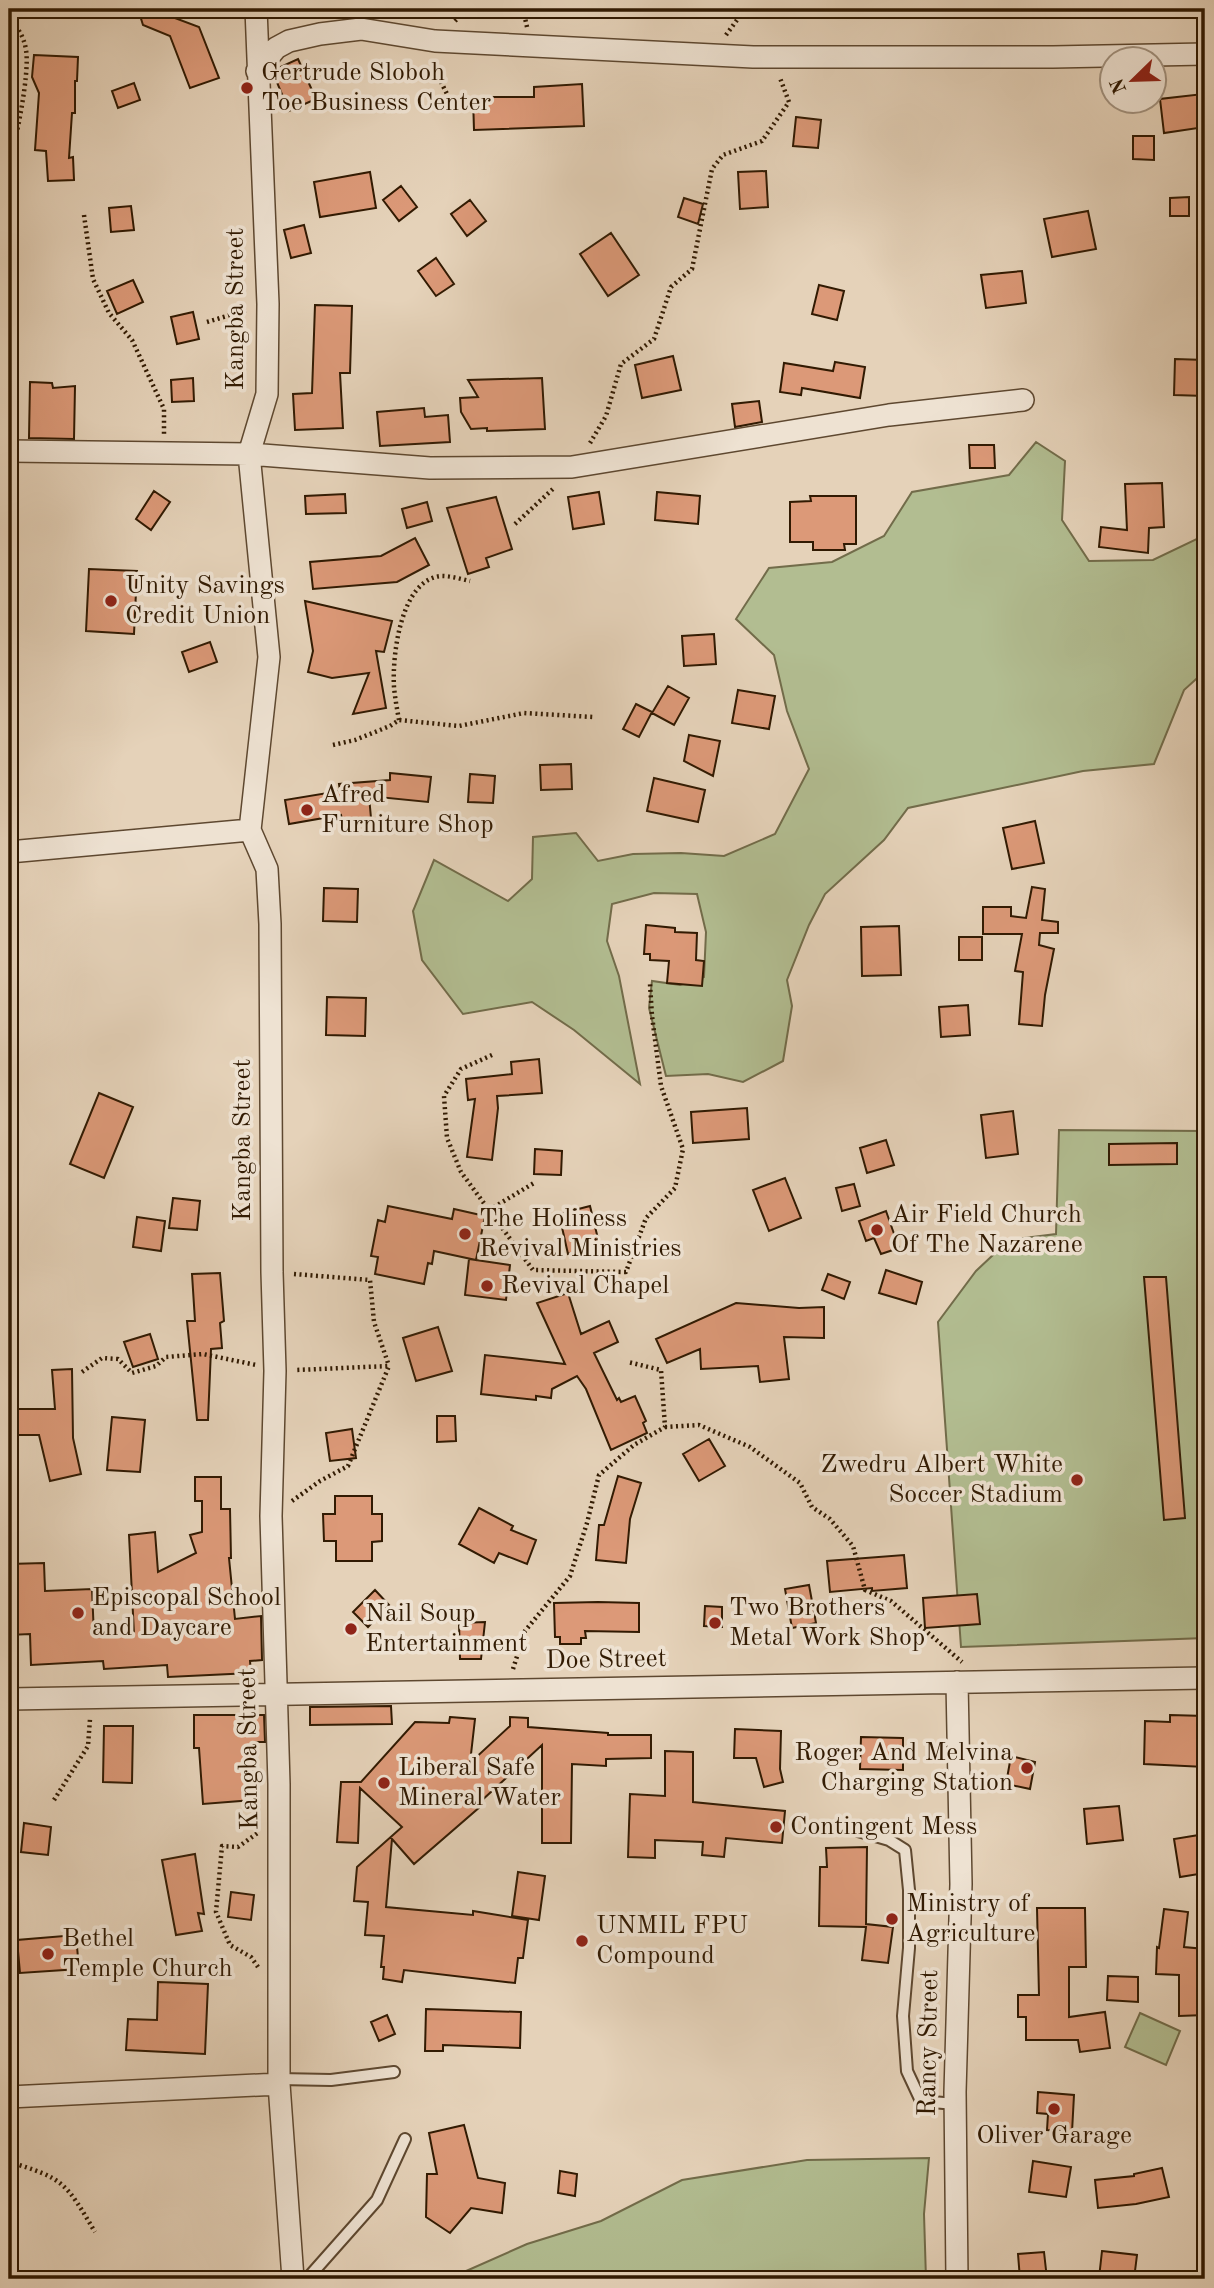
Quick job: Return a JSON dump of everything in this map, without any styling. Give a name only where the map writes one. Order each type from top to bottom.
[{"type":"street","name":"Kangba Street","points":[[256,9],[268,304],[267,394],[249,454],[269,657],[250,830],[267,869],[270,923],[274,1370],[271,1516],[279,1819],[279,2081],[293,2279]]},
{"type":"street","points":[[257,71],[281,44],[320,34],[361,29],[419,40],[772,57],[1205,54]]},
{"type":"street","points":[[11,447],[249,454],[430,468],[579,466],[889,415],[1023,400]]},
{"type":"street","points":[[9,852],[250,830]]},
{"type":"street","name":"Doe Street","points":[[9,1699],[1205,1678]]},
{"type":"street","name":"Rancy Street","points":[[957,1682],[961,1884],[955,2104],[957,2279]]},
{"type":"street","points":[[9,2097],[279,2081]]},
{"type":"lane","points":[[859,1831],[889,1840],[905,1850],[909,1890],[909,1948],[903,2016],[907,2071],[921,2101],[955,2104]]},
{"type":"lane","points":[[279,2081],[331,2080],[394,2072]]},
{"type":"lane","points":[[307,2279],[377,2200],[405,2139]]},
{"type":"path","points":[[9,17],[20,30],[26,49],[27,66],[9,165]]},
{"type":"path","points":[[419,40],[451,102]]},
{"type":"path","points":[[515,524],[579,466],[606,416],[621,364],[653,339],[671,287],[692,269],[712,169],[723,155],[762,141],[789,102],[772,57]]},
{"type":"path","points":[[84,215],[93,279],[108,313],[132,340],[164,409],[164,452]]},
{"type":"path","points":[[206,322],[268,304]]},
{"type":"path","points":[[9,369],[11,447]]},
{"type":"path","points":[[399,720],[394,686],[397,635],[410,598],[418,587],[432,578],[443,576],[470,581]]},
{"type":"path","points":[[333,746],[355,740],[399,720],[459,726],[524,713],[593,717]]},
{"type":"path","points":[[492,1055],[461,1069],[444,1096],[447,1138],[461,1172],[533,1270],[626,1272],[646,1218],[675,1188],[683,1149],[661,1086],[650,984]]},
{"type":"path","points":[[489,1210],[534,1183]]},
{"type":"path","points":[[271,1516],[320,1481],[348,1466],[389,1366],[374,1322],[370,1280],[272,1272]]},
{"type":"path","points":[[82,1371],[102,1358],[118,1359],[132,1373],[156,1366],[166,1357],[203,1354],[274,1370],[389,1366]]},
{"type":"path","points":[[628,1362],[662,1370],[665,1427]]},
{"type":"path","points":[[506,1689],[525,1631],[569,1576],[587,1523],[599,1475],[634,1445],[665,1427],[699,1425],[750,1447],[800,1483],[812,1507],[830,1519],[853,1546],[865,1590],[891,1601],[984,1681]]},
{"type":"path","points":[[54,1800],[88,1746],[93,1697]]},
{"type":"path","points":[[279,1819],[238,1847],[222,1846],[216,1912],[230,1945],[250,1957],[279,1996]]},
{"type":"path","points":[[9,2162],[53,2177],[64,2185],[76,2199],[95,2232]]},
{"type":"green space","points":[[1036,442],[1065,461],[1062,520],[1089,561],[1153,560],[1205,535],[1205,671],[1184,690],[1154,764],[1083,771],[908,808],[884,840],[825,894],[809,925],[787,980],[792,1006],[783,1061],[743,1082],[708,1074],[666,1076],[649,1008],[652,981],[680,985],[704,977],[706,932],[697,894],[654,893],[612,904],[607,941],[619,976],[640,1084],[574,1030],[532,1002],[463,1014],[422,960],[413,911],[434,860],[508,901],[532,879],[533,837],[576,833],[598,861],[633,854],[724,856],[775,834],[809,769],[787,711],[774,655],[736,619],[769,568],[832,562],[884,536],[912,492],[1009,475]]},
{"type":"green space","name":"Zwedru Albert White Soccer Stadium","points":[[1059,1130],[1205,1131],[1205,1638],[961,1647],[938,1322],[976,1271],[1009,1240],[1056,1234]]},
{"type":"green space","points":[[1140,2013],[1180,2031],[1166,2065],[1125,2047]]},
{"type":"green space","points":[[929,2158],[924,2214],[926,2279],[448,2279],[527,2244],[601,2221],[682,2180],[807,2160]]},
{"type":"building","points":[[138,9],[151,9],[199,27],[219,78],[190,88],[170,36],[143,25]]},
{"type":"building","points":[[34,55],[78,57],[69,158],[73,157],[74,180],[48,181],[46,151],[35,150],[39,93],[32,77]]},
{"type":"building","points":[[298,59],[316,99],[289,111],[273,73]]},
{"type":"building","points":[[134,83],[140,100],[118,108],[112,91]]},
{"type":"building","points":[[582,84],[584,126],[474,130],[473,97],[534,97],[534,87]]},
{"type":"building","points":[[1203,94],[1205,127],[1164,133],[1162,116],[1168,116],[1168,98]]},
{"type":"building","points":[[796,117],[821,120],[818,148],[793,146]]},
{"type":"building","points":[[1133,136],[1154,136],[1154,160],[1133,159]]},
{"type":"building","points":[[766,171],[768,207],[740,209],[738,172]]},
{"type":"building","points":[[370,172],[376,208],[320,217],[314,182]]},
{"type":"building","points":[[401,186],[417,207],[399,221],[383,200]]},
{"type":"building","points":[[1189,197],[1189,216],[1170,216],[1170,198]]},
{"type":"building","points":[[684,198],[703,204],[698,224],[678,217]]},
{"type":"building","points":[[470,200],[486,221],[467,236],[451,214]]},
{"type":"building","points":[[131,206],[134,230],[111,232],[109,208]]},
{"type":"building","points":[[1088,211],[1096,249],[1052,257],[1044,219]]},
{"type":"building","points":[[304,225],[311,253],[291,258],[284,230]]},
{"type":"building","points":[[611,233],[639,275],[608,296],[580,254]]},
{"type":"building","points":[[436,258],[454,284],[436,296],[418,271]]},
{"type":"building","points":[[1022,271],[1026,303],[986,308],[981,275]]},
{"type":"building","points":[[133,280],[143,302],[117,314],[107,291]]},
{"type":"building","points":[[819,285],[844,291],[837,320],[812,314]]},
{"type":"building","points":[[315,305],[352,306],[350,373],[340,373],[343,428],[295,430],[293,394],[312,393]]},
{"type":"building","points":[[193,312],[199,339],[177,344],[171,317]]},
{"type":"building","points":[[673,356],[681,390],[642,398],[635,365]]},
{"type":"building","points":[[1175,359],[1205,360],[1205,396],[1174,395]]},
{"type":"building","points":[[835,362],[865,367],[860,398],[802,388],[801,395],[780,392],[784,363],[833,371]]},
{"type":"building","points":[[193,378],[194,401],[172,402],[171,380]]},
{"type":"building","points":[[542,378],[545,429],[471,429],[461,412],[460,398],[478,397],[468,380]]},
{"type":"building","points":[[30,382],[52,383],[53,388],[75,386],[74,439],[29,438]]},
{"type":"building","points":[[759,401],[762,422],[735,427],[732,404]]},
{"type":"building","points":[[424,408],[425,417],[448,415],[450,442],[380,446],[377,412]]},
{"type":"building","points":[[969,445],[994,445],[995,468],[970,468]]},
{"type":"building","points":[[1162,483],[1164,527],[1149,528],[1148,553],[1099,547],[1101,527],[1127,530],[1125,484]]},
{"type":"building","points":[[154,491],[170,502],[151,530],[136,519]]},
{"type":"building","points":[[599,492],[604,524],[573,529],[568,497]]},
{"type":"building","points":[[657,492],[700,496],[698,524],[655,520]]},
{"type":"building","points":[[345,494],[346,513],[306,514],[305,496]]},
{"type":"building","points":[[810,496],[856,496],[856,544],[844,544],[845,550],[813,550],[813,542],[790,542],[790,502],[811,501]]},
{"type":"building","points":[[496,497],[512,549],[486,558],[489,567],[468,574],[447,508]]},
{"type":"building","points":[[427,502],[432,521],[407,528],[402,509]]},
{"type":"building","points":[[415,538],[429,565],[397,582],[313,589],[310,562],[381,556]]},
{"type":"building","name":"Unity Savings Credit Union","points":[[89,569],[137,571],[134,634],[86,631]]},
{"type":"building","points":[[305,601],[392,621],[384,652],[376,651],[386,708],[353,714],[369,673],[332,678],[308,672],[313,651]]},
{"type":"building","points":[[714,634],[716,664],[684,666],[682,636]]},
{"type":"building","points":[[210,642],[217,662],[189,672],[182,652]]},
{"type":"building","points":[[668,686],[689,698],[674,725],[652,713]]},
{"type":"building","points":[[738,690],[775,696],[769,729],[732,723]]},
{"type":"building","points":[[636,704],[652,712],[639,737],[623,729]]},
{"type":"building","points":[[689,735],[720,741],[713,776],[684,761]]},
{"type":"building","points":[[571,764],[572,789],[541,790],[540,765]]},
{"type":"building","points":[[390,773],[431,777],[428,802],[369,796],[371,818],[342,819],[341,815],[289,824],[285,800],[340,791],[339,784],[390,780]]},
{"type":"building","points":[[470,774],[495,776],[493,803],[468,802]]},
{"type":"building","points":[[654,778],[705,790],[698,822],[647,811]]},
{"type":"building","points":[[1035,821],[1044,863],[1012,869],[1003,828]]},
{"type":"building","points":[[1032,887],[1045,889],[1042,920],[1058,922],[1058,933],[1040,933],[1039,945],[1054,949],[1042,1026],[1019,1024],[1023,972],[1015,971],[1022,934],[983,934],[983,907],[1011,907],[1011,916],[1026,918]]},
{"type":"building","points":[[324,888],[358,889],[357,922],[323,921]]},
{"type":"building","points":[[646,925],[675,928],[675,932],[697,933],[696,960],[704,961],[702,986],[667,983],[669,961],[650,960],[650,954],[644,954]]},
{"type":"building","points":[[899,926],[901,975],[862,976],[861,927]]},
{"type":"building","points":[[959,937],[982,937],[982,960],[959,960]]},
{"type":"building","points":[[327,997],[366,998],[365,1036],[326,1035]]},
{"type":"building","points":[[968,1005],[970,1035],[941,1037],[939,1007]]},
{"type":"building","points":[[539,1059],[542,1093],[497,1096],[492,1160],[467,1157],[475,1099],[468,1100],[466,1079],[512,1074],[511,1062]]},
{"type":"building","points":[[99,1093],[133,1107],[104,1178],[70,1164]]},
{"type":"building","points":[[747,1108],[749,1139],[693,1143],[691,1112]]},
{"type":"building","points":[[1013,1111],[1018,1154],[986,1158],[981,1115]]},
{"type":"building","points":[[886,1140],[894,1165],[867,1173],[860,1148]]},
{"type":"building","points":[[1177,1143],[1177,1164],[1109,1165],[1109,1144]]},
{"type":"building","points":[[535,1149],[562,1151],[561,1175],[534,1174]]},
{"type":"building","points":[[785,1178],[801,1218],[769,1231],[753,1190]]},
{"type":"building","points":[[854,1184],[860,1206],[842,1211],[836,1188]]},
{"type":"building","points":[[173,1198],[200,1201],[197,1230],[169,1228]]},
{"type":"building","points":[[388,1206],[452,1219],[454,1209],[485,1216],[476,1260],[434,1251],[432,1264],[428,1263],[424,1284],[375,1274],[378,1257],[371,1256],[378,1220],[385,1222]]},
{"type":"building","points":[[590,1206],[600,1247],[568,1254],[559,1214]]},
{"type":"building","name":"Air Field Church Of The Nazarene","points":[[886,1211],[899,1248],[881,1254],[874,1238],[866,1241],[859,1221]]},
{"type":"building","points":[[137,1217],[165,1221],[161,1251],[133,1247]]},
{"type":"building","name":"Revival Chapel","points":[[469,1259],[510,1265],[506,1300],[465,1295]]},
{"type":"building","points":[[886,1270],[922,1282],[916,1304],[879,1293]]},
{"type":"building","points":[[220,1273],[224,1321],[220,1323],[222,1348],[211,1349],[208,1420],[197,1420],[187,1321],[195,1321],[192,1274]]},
{"type":"building","points":[[828,1274],[850,1282],[844,1299],[822,1290]]},
{"type":"building","points":[[1144,1277],[1166,1277],[1185,1518],[1164,1520]]},
{"type":"building","points":[[568,1293],[581,1334],[609,1321],[618,1342],[594,1353],[617,1400],[619,1398],[621,1402],[635,1396],[646,1421],[643,1423],[647,1433],[611,1450],[586,1389],[577,1376],[552,1389],[551,1398],[536,1396],[536,1400],[481,1394],[485,1355],[565,1364],[537,1303]]},
{"type":"building","points":[[736,1303],[799,1308],[824,1307],[824,1338],[784,1337],[789,1379],[760,1382],[758,1366],[701,1369],[700,1349],[667,1363],[656,1339]]},
{"type":"building","points":[[438,1327],[452,1371],[416,1381],[403,1338]]},
{"type":"building","points":[[150,1334],[158,1359],[133,1367],[124,1342]]},
{"type":"building","points":[[72,1369],[73,1438],[81,1474],[50,1481],[39,1435],[9,1435],[9,1409],[55,1409],[52,1370]]},
{"type":"building","points":[[437,1416],[455,1416],[456,1441],[437,1442]]},
{"type":"building","points":[[112,1417],[145,1420],[140,1472],[107,1470]]},
{"type":"building","points":[[352,1429],[356,1458],[330,1461],[326,1433]]},
{"type":"building","points":[[709,1439],[725,1466],[699,1481],[683,1454]]},
{"type":"building","points":[[618,1476],[641,1483],[630,1519],[626,1563],[596,1560],[599,1525],[604,1525]]},
{"type":"building","points":[[195,1477],[221,1477],[221,1509],[230,1509],[229,1558],[235,1619],[261,1616],[262,1660],[250,1661],[251,1673],[168,1677],[167,1665],[104,1669],[103,1661],[31,1665],[30,1634],[9,1635],[9,1564],[44,1563],[45,1591],[92,1589],[94,1636],[134,1634],[129,1535],[155,1532],[158,1572],[196,1553],[190,1535],[202,1532],[202,1501],[195,1501]]},
{"type":"building","points":[[335,1496],[372,1496],[372,1514],[382,1514],[382,1541],[372,1542],[372,1561],[336,1561],[336,1541],[324,1541],[323,1514],[335,1514]]},
{"type":"building","points":[[479,1508],[513,1526],[511,1530],[536,1540],[527,1564],[499,1553],[494,1563],[459,1544]]},
{"type":"building","points":[[904,1555],[907,1588],[830,1592],[827,1561]]},
{"type":"building","points":[[809,1585],[816,1623],[792,1628],[785,1589]]},
{"type":"building","points":[[375,1590],[389,1605],[368,1627],[353,1612]]},
{"type":"building","points":[[977,1594],[980,1624],[925,1628],[923,1598]]},
{"type":"building","points":[[554,1603],[639,1603],[639,1632],[585,1631],[586,1638],[581,1638],[581,1644],[560,1644],[560,1637],[555,1637]]},
{"type":"building","points":[[705,1606],[722,1607],[722,1627],[704,1626]]},
{"type":"building","points":[[485,1622],[481,1659],[460,1659],[459,1623]]},
{"type":"building","points":[[391,1706],[392,1724],[310,1725],[310,1707]]},
{"type":"building","points":[[194,1715],[264,1715],[265,1742],[253,1742],[253,1800],[203,1804],[199,1748],[194,1748]]},
{"type":"building","points":[[1170,1715],[1205,1716],[1205,1767],[1144,1764],[1145,1721],[1170,1722]]},
{"type":"building","points":[[450,1717],[475,1719],[470,1763],[510,1726],[510,1717],[528,1718],[528,1727],[608,1735],[651,1735],[651,1758],[606,1759],[606,1766],[572,1764],[571,1843],[542,1843],[542,1745],[479,1803],[481,1806],[414,1864],[392,1839],[386,1907],[473,1915],[473,1911],[528,1920],[523,1958],[518,1958],[515,1983],[404,1970],[402,1982],[383,1979],[384,1967],[381,1967],[384,1936],[365,1935],[368,1902],[354,1901],[357,1867],[402,1827],[360,1788],[358,1843],[337,1842],[341,1782],[361,1782],[415,1722],[449,1723]]},
{"type":"building","points":[[104,1726],[133,1726],[132,1783],[103,1782]]},
{"type":"building","points":[[735,1729],[781,1731],[780,1769],[783,1782],[764,1787],[756,1758],[734,1758]]},
{"type":"building","points":[[861,1737],[903,1738],[903,1770],[860,1769]]},
{"type":"building","points":[[665,1751],[693,1752],[693,1802],[785,1811],[782,1843],[726,1838],[724,1857],[702,1855],[703,1842],[655,1840],[655,1858],[628,1857],[630,1794],[665,1796]]},
{"type":"building","points":[[1011,1756],[1035,1762],[1030,1789],[1006,1784]]},
{"type":"building","points":[[1119,1806],[1123,1840],[1087,1844],[1084,1809]]},
{"type":"building","points":[[24,1823],[51,1827],[48,1855],[21,1852]]},
{"type":"building","points":[[1205,1834],[1205,1873],[1180,1877],[1174,1839]]},
{"type":"building","points":[[867,1847],[866,1924],[893,1927],[888,1963],[862,1960],[866,1927],[819,1926],[820,1867],[827,1867],[826,1848]]},
{"type":"building","points":[[195,1854],[204,1914],[198,1913],[202,1931],[176,1935],[162,1860]]},
{"type":"building","points":[[518,1872],[545,1876],[539,1920],[512,1916]]},
{"type":"building","points":[[231,1892],[254,1895],[251,1920],[228,1917]]},
{"type":"building","points":[[1037,1908],[1085,1908],[1086,1967],[1069,1967],[1069,2017],[1105,2012],[1110,2048],[1080,2052],[1078,2040],[1026,2040],[1026,2017],[1018,2017],[1018,1995],[1039,1995]]},
{"type":"building","points":[[1164,1909],[1188,1912],[1184,1947],[1205,1949],[1205,2015],[1179,2016],[1179,1975],[1156,1974],[1157,1947],[1159,1948]]},
{"type":"building","name":"Bethel Temple Church","points":[[76,1935],[79,1969],[20,1973],[17,1940]]},
{"type":"building","points":[[1108,1976],[1138,1977],[1138,2002],[1107,2000]]},
{"type":"building","points":[[158,1982],[208,1984],[205,2054],[126,2050],[128,2019],[157,2020]]},
{"type":"building","points":[[426,2009],[521,2012],[520,2048],[443,2045],[443,2051],[425,2051]]},
{"type":"building","points":[[387,2015],[395,2034],[379,2041],[371,2022]]},
{"type":"building","points":[[1038,2092],[1074,2095],[1072,2132],[1047,2130],[1048,2114],[1037,2113]]},
{"type":"building","points":[[464,2125],[478,2178],[505,2183],[502,2213],[471,2208],[450,2233],[426,2217],[427,2174],[437,2174],[429,2133]]},
{"type":"building","points":[[1033,2161],[1071,2167],[1066,2197],[1029,2192]]},
{"type":"building","points":[[1162,2168],[1169,2197],[1098,2208],[1095,2180],[1134,2176]]},
{"type":"building","points":[[560,2171],[577,2174],[575,2196],[558,2193]]},
{"type":"building","points":[[1102,2251],[1137,2255],[1134,2279],[1099,2278]]},
{"type":"building","points":[[1044,2252],[1047,2279],[1020,2279],[1018,2254]]},
{"type":"place","name":"Gertrude Sloboh Toe Business Center","points":[[247,88]]},
{"type":"place","name":"Unity Savings Credit Union","points":[[111,601]]},
{"type":"place","name":"Afred Furniture Shop","points":[[307,810]]},
{"type":"place","name":"Air Field Church Of The Nazarene","points":[[877,1230]]},
{"type":"place","name":"The Holiness Revival Ministries","points":[[465,1234]]},
{"type":"place","name":"Revival Chapel","points":[[487,1286]]},
{"type":"place","name":"Zwedru Albert White Soccer Stadium","points":[[1077,1480]]},
{"type":"place","name":"Episcopal School and Daycare","points":[[78,1613]]},
{"type":"place","name":"Two Brothers Metal Work Shop","points":[[715,1623]]},
{"type":"place","name":"Nail Soup Entertainment","points":[[351,1629]]},
{"type":"place","name":"Roger And Melvina Charging Station","points":[[1027,1768]]},
{"type":"place","name":"Liberal Safe Mineral Water","points":[[384,1783]]},
{"type":"place","name":"Contingent Mess","points":[[776,1827]]},
{"type":"place","name":"Ministry of Agriculture","points":[[892,1919]]},
{"type":"place","name":"UNMIL FPU Compound","points":[[582,1941]]},
{"type":"place","name":"Bethel Temple Church","points":[[48,1954]]},
{"type":"place","name":"Oliver Garage","points":[[1054,2109]]}]
